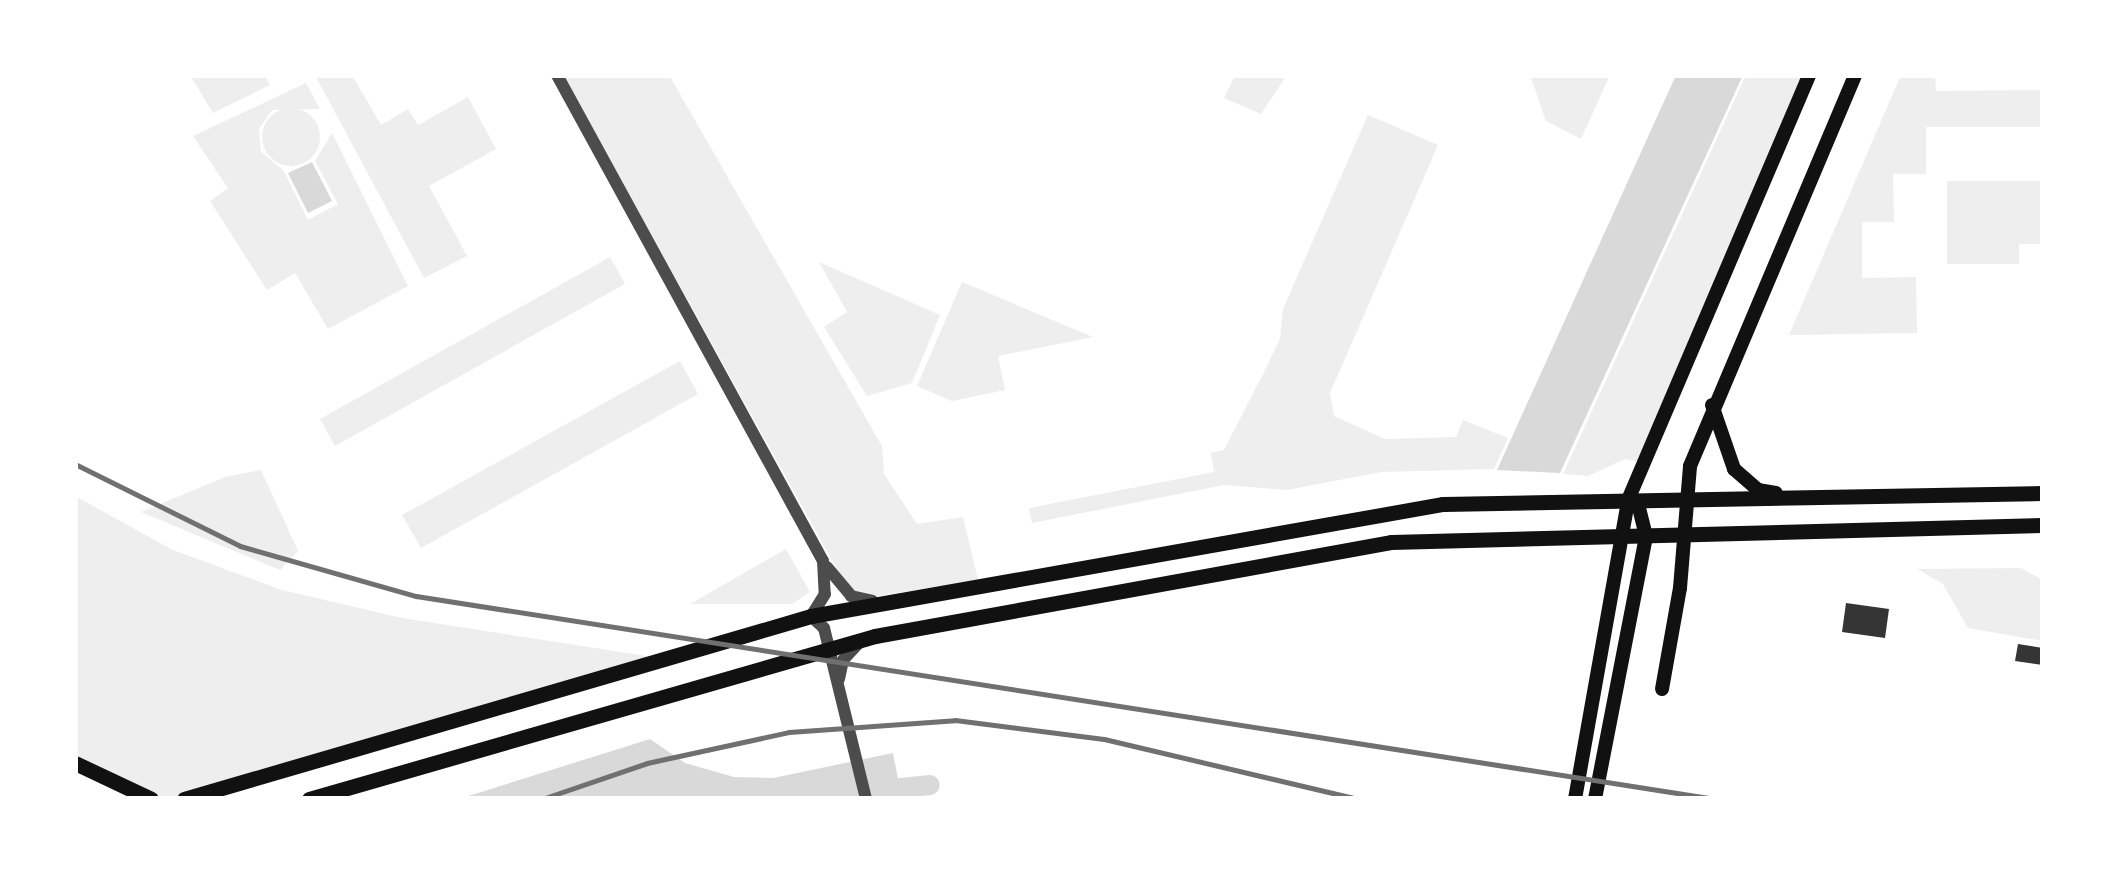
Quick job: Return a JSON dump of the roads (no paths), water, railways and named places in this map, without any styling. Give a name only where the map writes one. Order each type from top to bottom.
[{"type":"main road","points":[[1576,799],[1628,500],[1809,75]]},
{"type":"main road","points":[[1662,688],[1684,536],[1685,498],[1712,404],[1856,75]]},
{"type":"main road","points":[[1712,404],[1734,469],[1758,490],[1795,497]]},
{"type":"main road","points":[[184,799],[811,616],[1443,504],[2043,493]]},
{"type":"main road","points":[[1596,799],[1646,536],[1644,516],[1628,500]]},
{"type":"main road","points":[[310,799],[828,644],[1427,539],[1684,536],[2043,524]]},
{"type":"main road","points":[[75,763],[151,799]]},
{"type":"street","points":[[557,75],[823,561],[836,589],[828,644]]},
{"type":"street","points":[[823,561],[850,596],[888,601]]},
{"type":"street","points":[[823,561],[825,594],[811,616],[828,644],[866,799]]},
{"type":"street","points":[[839,687],[843,660],[862,640]]},
{"type":"waterway","points":[[873,791],[930,785]]},
{"type":"railway","points":[[75,464],[240,546],[416,596],[1715,799]]},
{"type":"railway","points":[[542,799],[647,763],[789,732],[955,720],[1104,739],[1358,799]]}]
